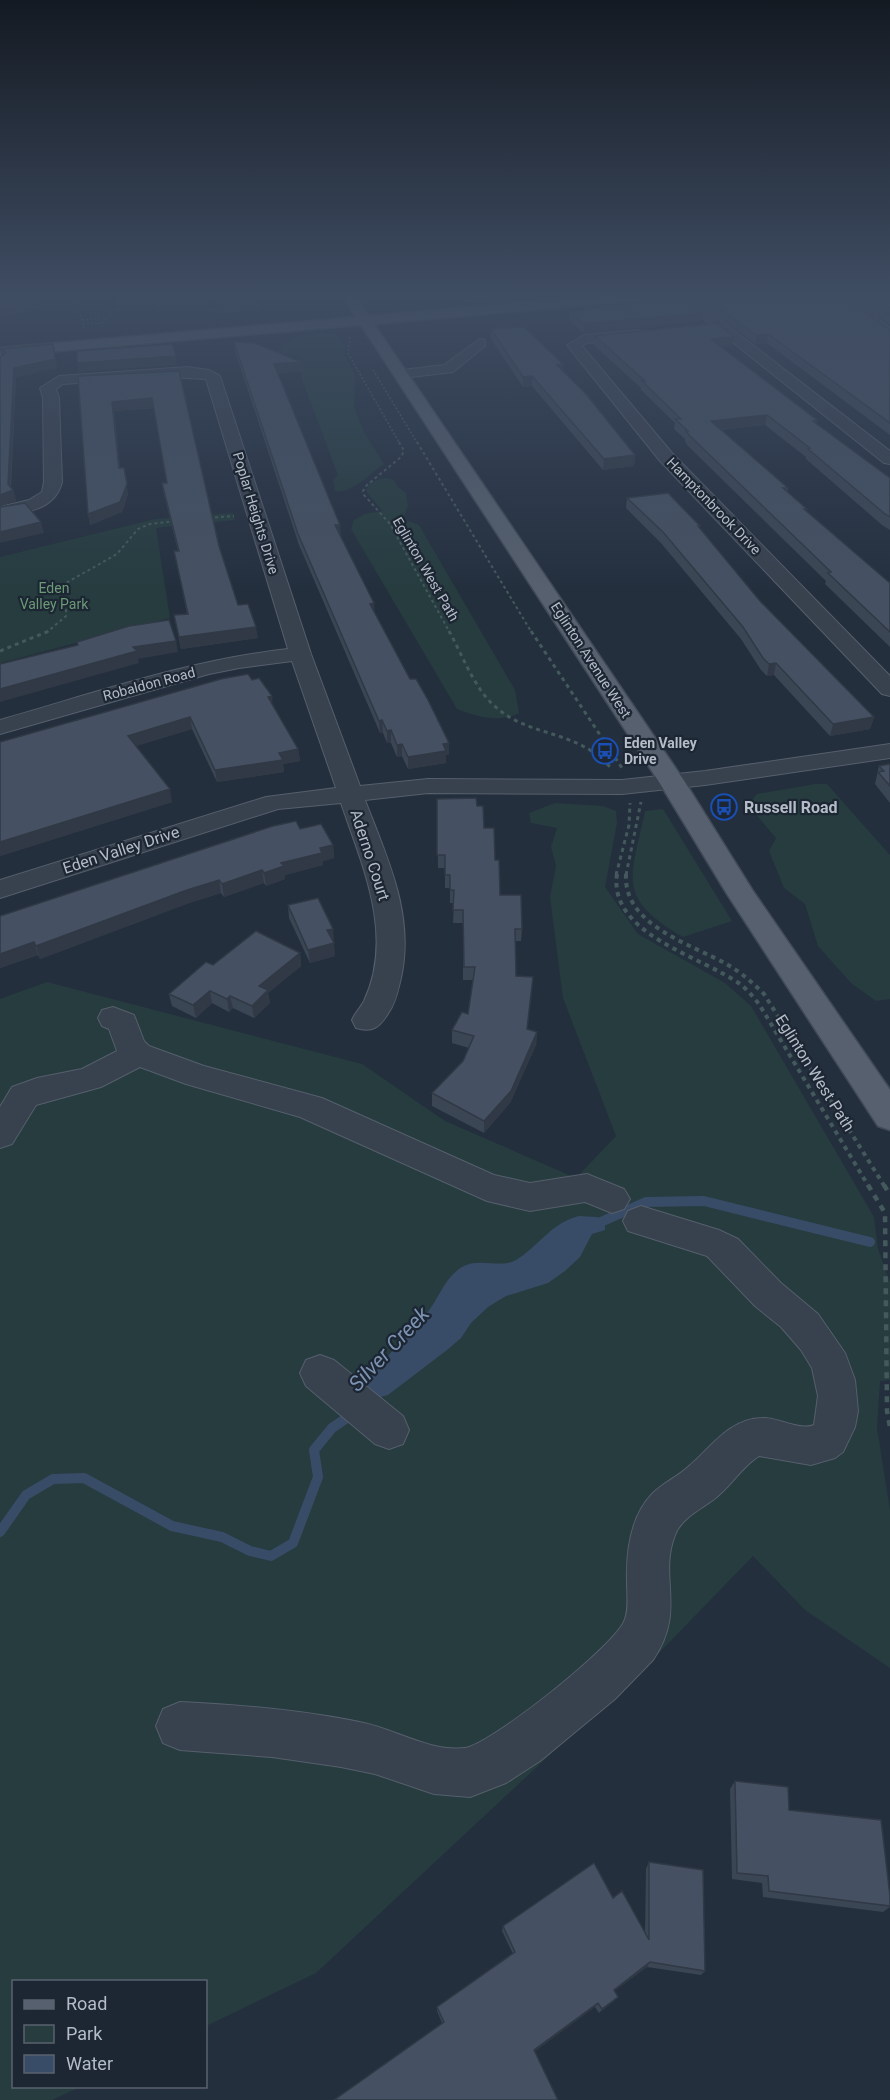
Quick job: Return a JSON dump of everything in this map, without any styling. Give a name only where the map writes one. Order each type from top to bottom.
[{"type":"main road","name":"Eglinton Avenue West","points":[[415,394],[672,783],[741,894],[890,1117]]},
{"type":"street","name":"Poplar Heights Drive","points":[[0,512],[35,504],[51,494],[53,470],[50,394]]},
{"type":"street","name":"Poplar Heights Drive","points":[[220,394],[255,514],[300,654],[351,792]]},
{"type":"street","name":"Hamptonbrook Drive","points":[[614,394],[666,457],[890,689]]},
{"type":"street","points":[[806,394],[890,459]]},
{"type":"street","name":"Robaldon Road","points":[[0,727],[231,663],[300,654]]},
{"type":"street","points":[[672,783],[890,751]]},
{"type":"street","name":"Eden Valley Drive","points":[[0,889],[275,802],[351,792],[428,786],[622,787],[672,783]]},
{"type":"street","name":"Aderno Court","points":[[351,792],[383,885],[391,929],[389,973],[378,1005],[367,1020]]},
{"type":"street","points":[[113,1018],[123,1023],[130,1046],[138,1054],[197,1076],[310,1107],[422,1159],[500,1191],[530,1197],[587,1188],[626,1210],[719,1245],[728,1250],[767,1294],[794,1315],[815,1338],[826,1355],[836,1380],[836,1415],[834,1429],[828,1437],[815,1446],[801,1446],[769,1437],[758,1437],[742,1443],[703,1482],[679,1498],[661,1517],[649,1550],[649,1611],[645,1632],[640,1640],[630,1653],[600,1680],[518,1749],[491,1765],[457,1773],[366,1747],[244,1730],[180,1726]]},
{"type":"street","points":[[0,1135],[24,1096],[37,1090],[90,1079],[138,1054]]},
{"type":"path","name":"Eglinton West Path","points":[[371,394],[404,451],[398,461],[369,481],[363,491],[364,495],[390,524],[486,698],[495,709],[510,717],[569,738],[593,751],[607,762],[615,775]]},
{"type":"path","points":[[387,394],[554,669],[622,768]]},
{"type":"path","points":[[200,519],[255,514]]},
{"type":"path","points":[[0,651],[38,637],[63,621],[67,613],[64,588],[66,583],[117,554],[138,529],[150,524],[178,521]]},
{"type":"path","name":"Eglinton West Path","points":[[629,798],[630,808],[615,879],[616,893],[627,913],[650,934],[742,985],[759,1004],[885,1213],[886,1411],[890,1427]]},
{"type":"path","points":[[641,802],[625,882],[630,897],[640,912],[665,933],[740,972],[764,994],[890,1195]]},
{"type":"green space","points":[[308,394],[354,394],[354,407],[363,430],[384,464],[354,486],[335,491],[333,480],[338,475]]},
{"type":"green space","points":[[385,478],[394,480],[398,487],[406,493],[408,506],[403,519],[419,525],[515,690],[519,713],[504,718],[488,718],[457,709],[351,529],[354,520],[365,514],[382,511],[366,491],[370,482]]},
{"type":"green space","name":"Eden Valley Park","points":[[233,513],[235,520],[156,528],[170,618],[0,663],[0,557],[155,519]]},
{"type":"green space","points":[[827,784],[890,855],[890,999],[876,1001],[851,983],[818,946],[805,904],[784,888],[769,851],[776,838],[748,805],[757,794]]},
{"type":"green space","points":[[555,803],[603,806],[616,811],[617,823],[605,887],[638,934],[725,983],[751,1006],[874,1217],[878,1249],[890,1282],[890,1380],[880,1381],[877,1428],[890,1510],[890,1668],[805,1610],[753,1556],[657,1655],[316,1973],[207,2026],[207,1980],[12,1980],[12,2088],[78,2088],[52,2100],[0,2100],[0,999],[47,982],[362,1064],[445,1121],[576,1178],[616,1136],[563,998],[550,897],[556,866],[551,847],[557,828],[531,823],[529,813]]},
{"type":"green space","points":[[663,809],[732,921],[683,937],[646,910],[637,897],[633,884],[633,870],[645,811]]},
{"type":"water","points":[[579,1216],[597,1217],[605,1225],[605,1230],[592,1234],[580,1257],[565,1271],[548,1283],[506,1296],[488,1307],[471,1323],[461,1338],[447,1350],[388,1395],[370,1400],[363,1389],[369,1380],[389,1354],[426,1314],[456,1272],[469,1264],[503,1263],[516,1260],[553,1229]]},
{"type":"building","points":[[0,394],[13,394],[8,484],[13,490],[0,495]]},
{"type":"building","points":[[79,394],[184,394],[219,546],[238,605],[248,604],[256,627],[179,637],[174,615],[188,614],[174,551],[179,551],[162,483],[167,483],[152,398],[112,402],[119,468],[124,468],[127,484],[120,502],[88,514]]},
{"type":"building","points":[[251,394],[286,394],[340,525],[335,525],[374,603],[370,604],[410,679],[416,679],[428,700],[449,743],[443,744],[446,751],[408,757],[402,744],[397,745],[391,730],[387,731],[382,720],[379,721],[298,534]]},
{"type":"building","points":[[548,394],[586,394],[635,455],[604,459]]},
{"type":"building","points":[[655,394],[783,394],[817,420],[813,421],[890,478],[890,517],[808,449],[810,448],[767,415],[711,421],[788,488],[783,488],[807,509],[804,509],[890,583],[890,632],[675,419],[681,419]]},
{"type":"building","points":[[850,394],[890,394],[890,423]]},
{"type":"building","points":[[668,493],[700,526],[698,526],[760,601],[874,717],[833,724],[776,663],[769,664],[763,658],[743,627],[663,532],[627,498]]},
{"type":"building","points":[[25,503],[41,522],[0,532],[0,507]]},
{"type":"building","points":[[169,620],[176,641],[133,647],[137,651],[0,689],[0,664],[78,645],[77,642],[129,626]]},
{"type":"building","points":[[248,674],[252,680],[259,678],[272,696],[268,697],[298,749],[279,753],[283,760],[215,770],[190,717],[128,736],[170,789],[0,842],[0,742],[221,679]]},
{"type":"building","points":[[890,764],[890,786],[878,772],[884,771],[879,766]]},
{"type":"building","points":[[476,798],[477,806],[483,806],[484,828],[494,828],[495,860],[499,860],[500,895],[521,895],[522,929],[515,929],[516,976],[533,977],[527,1029],[537,1032],[511,1091],[484,1121],[432,1093],[463,1061],[474,1036],[452,1030],[462,1012],[468,1014],[475,967],[464,967],[463,910],[453,910],[454,890],[450,890],[450,875],[445,875],[445,855],[437,855],[437,799]]},
{"type":"building","points":[[296,821],[300,829],[321,824],[333,845],[320,848],[322,853],[281,863],[284,866],[264,873],[262,870],[222,884],[219,880],[36,946],[34,942],[0,954],[0,916],[273,826]]},
{"type":"building","points":[[318,898],[333,929],[327,930],[334,943],[308,950],[288,905]]},
{"type":"building","points":[[256,931],[300,953],[259,986],[268,990],[252,1006],[230,996],[227,999],[210,991],[193,1005],[169,994],[206,962],[213,965]]},
{"type":"building","points":[[735,1781],[788,1787],[789,1810],[881,1820],[890,1906],[769,1891],[768,1876],[737,1873]]},
{"type":"building","points":[[649,1862],[703,1870],[705,1971],[650,1962],[614,1990],[618,1997],[602,2009],[598,2003],[534,2050],[558,2100],[334,2100],[444,2022],[437,2007],[515,1952],[503,1926],[594,1863],[613,1898],[622,1891],[649,1940]]},
{"type":"waterway","name":"Silver Creek","points":[[594,1225],[646,1202],[704,1201],[870,1242]]},
{"type":"waterway","name":"Silver Creek","points":[[0,1532],[26,1495],[53,1479],[84,1478],[172,1526],[222,1537],[250,1551],[271,1556],[293,1543],[318,1477],[314,1450],[332,1428],[354,1413]]},
{"type":"place","name":"Eden Valley Drive","points":[[605,751]]},
{"type":"place","name":"Russell Road","points":[[724,807]]}]
